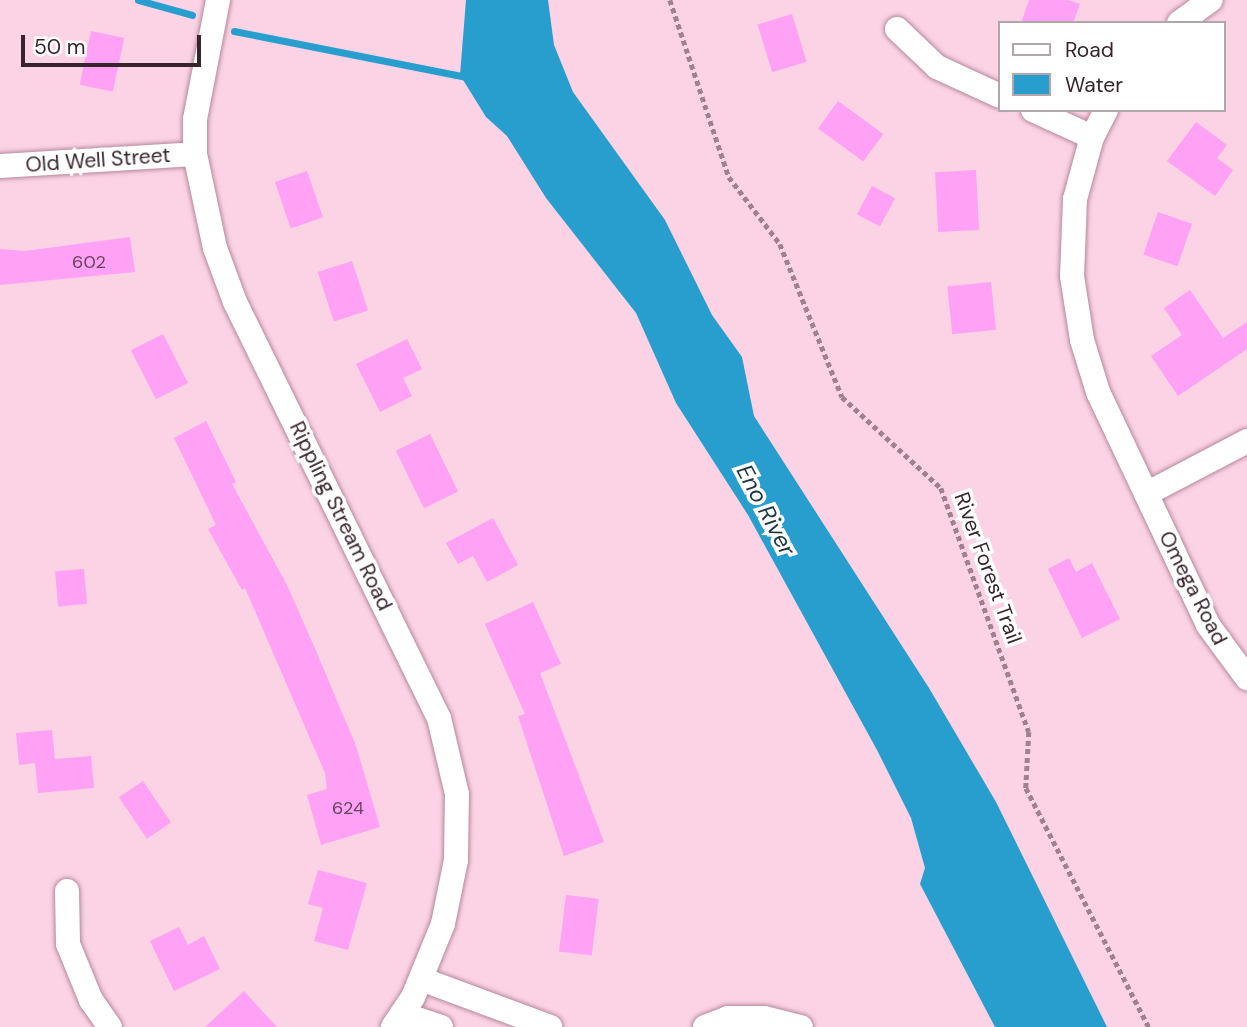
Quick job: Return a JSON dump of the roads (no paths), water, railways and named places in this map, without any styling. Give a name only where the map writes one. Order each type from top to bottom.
[{"type":"street","name":"Rippling Stream Road","points":[[218,0],[195,119],[195,154],[215,248],[235,302],[419,675],[450,757],[457,794],[456,860],[443,924],[421,979],[398,1021]]},
{"type":"street","points":[[1182,21],[1211,0]]},
{"type":"street","points":[[897,29],[937,67],[998,95]]},
{"type":"street","points":[[1036,112],[1092,137]]},
{"type":"street","name":"Omega Road","points":[[1105,112],[1092,137],[1074,212],[1076,317],[1098,392],[1208,625],[1247,678]]},
{"type":"street","name":"Old Well Street","points":[[0,166],[195,154]]},
{"type":"street","points":[[1146,494],[1247,441]]},
{"type":"street","points":[[67,891],[68,944],[91,1000],[110,1027]]},
{"type":"street","points":[[421,979],[550,1027]]},
{"type":"street","points":[[705,1027],[727,1018],[764,1018],[801,1027]]},
{"type":"street","points":[[398,1021],[441,1027]]},
{"type":"water","name":"Eno River","points":[[466,0],[548,0],[554,45],[573,92],[665,220],[712,315],[742,357],[754,416],[929,688],[996,802],[1107,1027],[995,1027],[920,884],[925,868],[911,818],[877,750],[748,515],[676,403],[636,313],[546,198],[507,136],[486,117],[460,75]]},
{"type":"waterway","points":[[138,0],[192,15]]},
{"type":"waterway","points":[[234,31],[467,77]]}]
